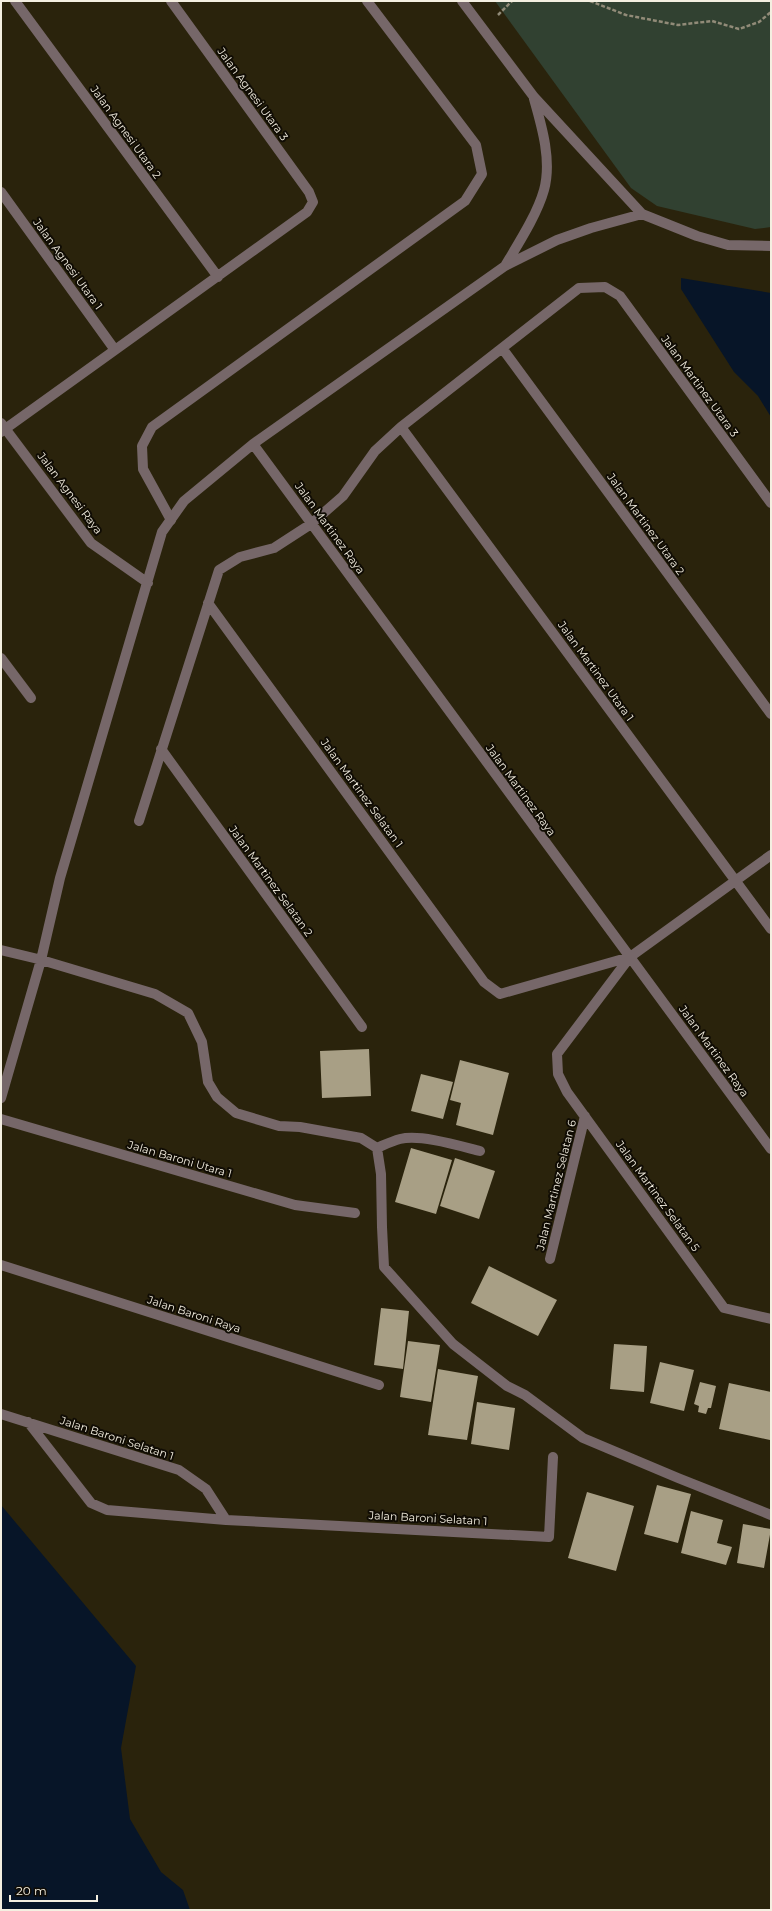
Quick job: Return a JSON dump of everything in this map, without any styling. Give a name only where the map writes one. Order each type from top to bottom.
[{"type":"street","name":"Jalan Agnesi Utara 2","points":[[15,1],[218,276]]},
{"type":"street","name":"Jalan Agnesi Utara 3","points":[[171,1],[309,192],[313,202],[307,212],[218,276]]},
{"type":"street","points":[[171,520],[143,469],[142,446],[152,426],[465,201],[482,174],[476,145],[367,1]]},
{"type":"street","points":[[462,1],[534,97],[642,214],[697,236],[728,245],[771,246]]},
{"type":"street","points":[[505,266],[526,229],[544,190],[546,150],[534,97]]},
{"type":"street","name":"Jalan Agnesi Utara 1","points":[[1,192],[115,350]]},
{"type":"street","points":[[1,1098],[41,960],[60,878],[162,532],[184,501],[253,444],[505,266],[557,240],[591,228],[642,214]]},
{"type":"street","points":[[2,428],[115,350],[218,276]]},
{"type":"street","name":"Jalan Martinez Utara 3","points":[[502,348],[579,288],[605,287],[620,296],[771,503]]},
{"type":"street","points":[[139,821],[208,603],[220,570],[240,557],[274,548],[311,524],[343,496],[375,452],[401,426],[502,348]]},
{"type":"street","name":"Jalan Martinez Utara 2","points":[[502,348],[771,714]]},
{"type":"street","name":"Jalan Martinez Utara 1","points":[[401,426],[771,929]]},
{"type":"street","name":"Jalan Agnesi Raya","points":[[2,428],[91,543],[148,583]]},
{"type":"street","name":"Jalan Martinez Raya","points":[[253,444],[771,1149]]},
{"type":"street","name":"Jalan Martinez Selatan 1","points":[[208,603],[484,982],[500,994],[630,957]]},
{"type":"street","points":[[1,658],[31,698]]},
{"type":"street","name":"Jalan Martinez Selatan 2","points":[[161,749],[362,1027]]},
{"type":"street","points":[[630,957],[771,854]]},
{"type":"street","points":[[1,950],[41,960],[155,994],[188,1013],[202,1042],[208,1082],[217,1097],[236,1112],[279,1126],[300,1127],[361,1138],[377,1148],[381,1174],[384,1267],[453,1344],[507,1386],[525,1395],[583,1438],[771,1515]]},
{"type":"street","name":"Jalan Martinez Selatan 5","points":[[630,957],[557,1054],[558,1074],[567,1092],[724,1308],[771,1319]]},
{"type":"street","name":"Jalan Martinez Selatan 6","points":[[550,1259],[585,1116]]},
{"type":"street","name":"Jalan Baroni Utara 1","points":[[1,1119],[295,1205],[355,1213]]},
{"type":"street","points":[[377,1148],[401,1139],[418,1139],[449,1143],[480,1151]]},
{"type":"street","name":"Jalan Baroni Raya","points":[[1,1265],[379,1385]]},
{"type":"street","name":"Jalan Baroni Selatan 1","points":[[1,1414],[179,1470],[206,1489],[226,1520]]},
{"type":"street","name":"Jalan Baroni Selatan 1","points":[[28,1422],[91,1503],[107,1510],[226,1520],[548,1537],[553,1457]]},
{"type":"path","points":[[590,1],[626,15],[678,25],[712,22],[739,29],[759,22],[771,12]]},
{"type":"green space","points":[[495,1],[771,1],[771,227],[755,229],[657,206],[631,188]]},
{"type":"water","points":[[681,278],[771,293],[771,417],[758,396],[734,372],[681,289]]},
{"type":"water","points":[[1,1505],[136,1666],[121,1748],[130,1819],[161,1872],[183,1890],[190,1910],[1,1910]]},
{"type":"building","points":[[369,1049],[371,1096],[322,1098],[320,1051]]},
{"type":"building","points":[[460,1060],[509,1073],[493,1135],[456,1125],[461,1103],[450,1100]]},
{"type":"building","points":[[421,1074],[453,1082],[443,1119],[411,1111]]},
{"type":"building","points":[[411,1148],[452,1160],[436,1214],[395,1202]]},
{"type":"building","points":[[455,1158],[495,1171],[479,1219],[440,1206]]},
{"type":"building","points":[[489,1266],[557,1300],[538,1336],[471,1303]]},
{"type":"building","points":[[381,1308],[409,1311],[403,1369],[374,1365]]},
{"type":"building","points":[[408,1341],[440,1345],[431,1402],[400,1397]]},
{"type":"building","points":[[614,1344],[647,1346],[644,1392],[610,1389]]},
{"type":"building","points":[[660,1362],[694,1370],[684,1411],[650,1403]]},
{"type":"building","points":[[438,1369],[478,1376],[467,1440],[428,1435]]},
{"type":"building","points":[[700,1382],[716,1386],[711,1408],[708,1408],[706,1414],[698,1412],[699,1406],[694,1404]]},
{"type":"building","points":[[729,1383],[771,1392],[770,1440],[719,1429]]},
{"type":"building","points":[[477,1402],[515,1408],[509,1450],[471,1444]]},
{"type":"building","points":[[657,1485],[691,1494],[678,1543],[644,1534]]},
{"type":"building","points":[[587,1492],[634,1506],[616,1571],[568,1558]]},
{"type":"building","points":[[691,1511],[723,1520],[717,1543],[732,1547],[726,1565],[681,1553]]},
{"type":"building","points":[[743,1524],[771,1529],[764,1568],[737,1563]]}]
